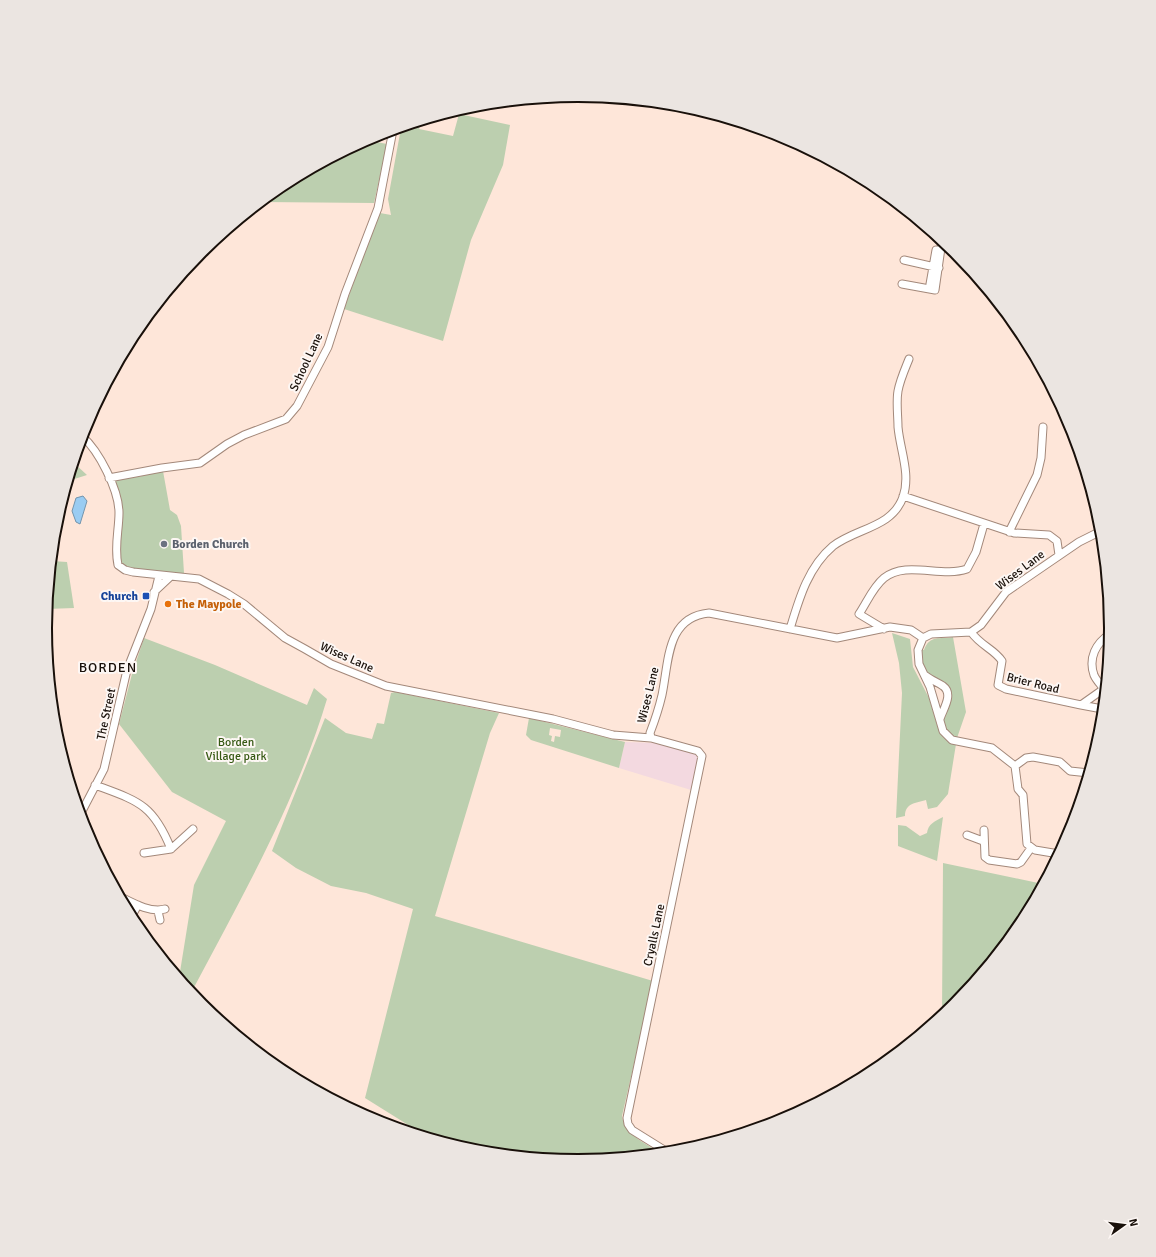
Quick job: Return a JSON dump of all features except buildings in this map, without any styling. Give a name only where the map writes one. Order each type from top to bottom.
[{"type":"street","name":"School Lane","points":[[109,478],[162,468],[200,463],[227,444],[244,435],[286,419],[297,406],[328,346],[345,294],[378,208],[392,137]]},
{"type":"street","points":[[902,284],[932,287],[940,248]]},
{"type":"street","points":[[936,250],[936,267]]},
{"type":"street","points":[[904,260],[936,267]]},
{"type":"street","points":[[790,628],[808,579],[823,557],[835,545],[848,537],[885,520],[894,512],[903,496],[906,484],[905,464],[898,429],[898,391],[909,359]]},
{"type":"street","points":[[1009,532],[1037,475],[1041,458],[1043,427]]},
{"type":"street","points":[[86,442],[99,458],[109,478]]},
{"type":"street","name":"Wises Lane","points":[[109,478],[117,496],[119,512],[116,557],[118,565],[125,570],[159,576],[199,579],[244,604],[285,638],[304,650],[331,664],[386,686],[554,719],[614,735],[651,738],[650,733],[662,694],[671,646],[683,623],[696,614],[709,612],[837,638],[890,627],[912,630],[923,638]]},
{"type":"street","points":[[903,496],[1009,532],[1049,535],[1057,541],[1059,555]]},
{"type":"street","points":[[884,629],[859,614],[884,578],[895,572],[905,570],[956,572],[966,569],[976,552],[984,524]]},
{"type":"street","name":"Wises Lane","points":[[971,632],[981,625],[996,603],[1006,592],[1059,555],[1095,534]]},
{"type":"street","name":"The Street","points":[[84,808],[104,769],[126,676],[150,609],[159,576]]},
{"type":"street","points":[[154,592],[170,577]]},
{"type":"street","points":[[971,632],[931,634],[923,638],[920,642],[918,656],[919,664],[936,706],[939,721],[943,731],[952,740],[992,748],[1015,766],[1018,789],[1023,795],[1026,840],[1031,848],[1054,853]]},
{"type":"street","name":"Brier Road","points":[[971,632],[981,644],[995,653],[1002,661],[998,685],[1006,689],[1097,708]]},
{"type":"street","points":[[1101,684],[1094,676],[1094,654],[1096,646],[1104,639]]},
{"type":"street","points":[[924,675],[946,690],[948,699],[939,721]]},
{"type":"street","points":[[1081,705],[1100,691]]},
{"type":"street","name":"Cryalls Lane","points":[[651,738],[698,751],[702,756],[627,1118],[628,1124],[632,1130],[660,1148]]},
{"type":"street","points":[[1015,766],[1026,758],[1033,757],[1060,762],[1070,771],[1084,773]]},
{"type":"street","points":[[95,785],[134,799],[145,808],[158,821],[171,849]]},
{"type":"street","points":[[144,853],[171,849],[193,829]]},
{"type":"street","points":[[984,830],[983,841],[985,857],[988,860],[1017,864],[1021,862],[1031,848]]},
{"type":"street","points":[[967,835],[983,841]]},
{"type":"street","points":[[128,900],[138,905],[162,910],[160,920]]},
{"type":"street","points":[[135,911],[138,905]]},
{"type":"shaded area","points":[[625,742],[656,743],[694,751],[698,757],[691,790],[619,768]]},
{"type":"green space","points":[[465,115],[510,125],[503,165],[471,240],[443,341],[344,309],[377,218],[380,213],[391,215],[388,199],[400,134],[420,127],[419,129],[453,136],[458,117]]},
{"type":"green space","points":[[379,142],[387,144],[374,203],[270,202],[315,173],[345,157]]},
{"type":"green space","points":[[78,466],[87,475],[74,479]]},
{"type":"green space","points":[[163,471],[170,510],[177,515],[181,526],[184,573],[160,574],[136,570],[122,564],[120,556],[119,541],[121,501],[115,482],[119,478],[138,477]]},
{"type":"green space","points":[[57,561],[67,562],[74,608],[53,609]]},
{"type":"green space","points":[[892,633],[910,639],[913,667],[929,698],[937,725],[946,738],[956,744],[948,794],[937,807],[928,809],[926,800],[918,802],[907,808],[905,816],[896,818],[902,693],[899,663]]},
{"type":"green space","points":[[953,637],[966,712],[957,738],[950,735],[941,724],[949,695],[929,676],[925,670],[921,657],[922,650],[924,650],[926,645],[932,640]]},
{"type":"green space","name":"Borden Village park","points":[[144,638],[215,665],[307,705],[314,688],[327,699],[314,738],[284,813],[248,886],[194,987],[180,972],[194,885],[226,821],[172,792],[119,724],[132,674]]},
{"type":"green space","points":[[395,692],[499,713],[490,733],[435,916],[653,981],[622,1116],[627,1128],[632,1134],[643,1143],[654,1149],[612,1153],[578,1154],[509,1150],[442,1137],[414,1128],[365,1098],[413,909],[366,893],[331,886],[296,868],[272,851],[325,718],[346,733],[372,739],[377,723],[384,724],[391,693]]},
{"type":"green space","points":[[529,718],[625,742],[619,768],[531,740],[526,735]],"holes":[[[550,728],[561,730],[560,737],[555,736],[554,742],[551,741],[552,736],[549,735]]]},
{"type":"green space","points":[[943,817],[937,861],[898,846],[898,825],[906,826],[920,836],[927,833],[930,825]]},
{"type":"green space","points":[[943,863],[1039,883],[1015,921],[995,949],[942,1008]]},
{"type":"water","points":[[83,496],[87,501],[80,524],[76,522],[72,511],[76,498]]},
{"type":"place","name":"Borden Church","points":[[164,544]]},
{"type":"place","name":"Church","points":[[146,596]]},
{"type":"place","name":"The Maypole","points":[[168,604]]},
{"type":"district","name":"BORDEN","points":[[108,667]]}]
